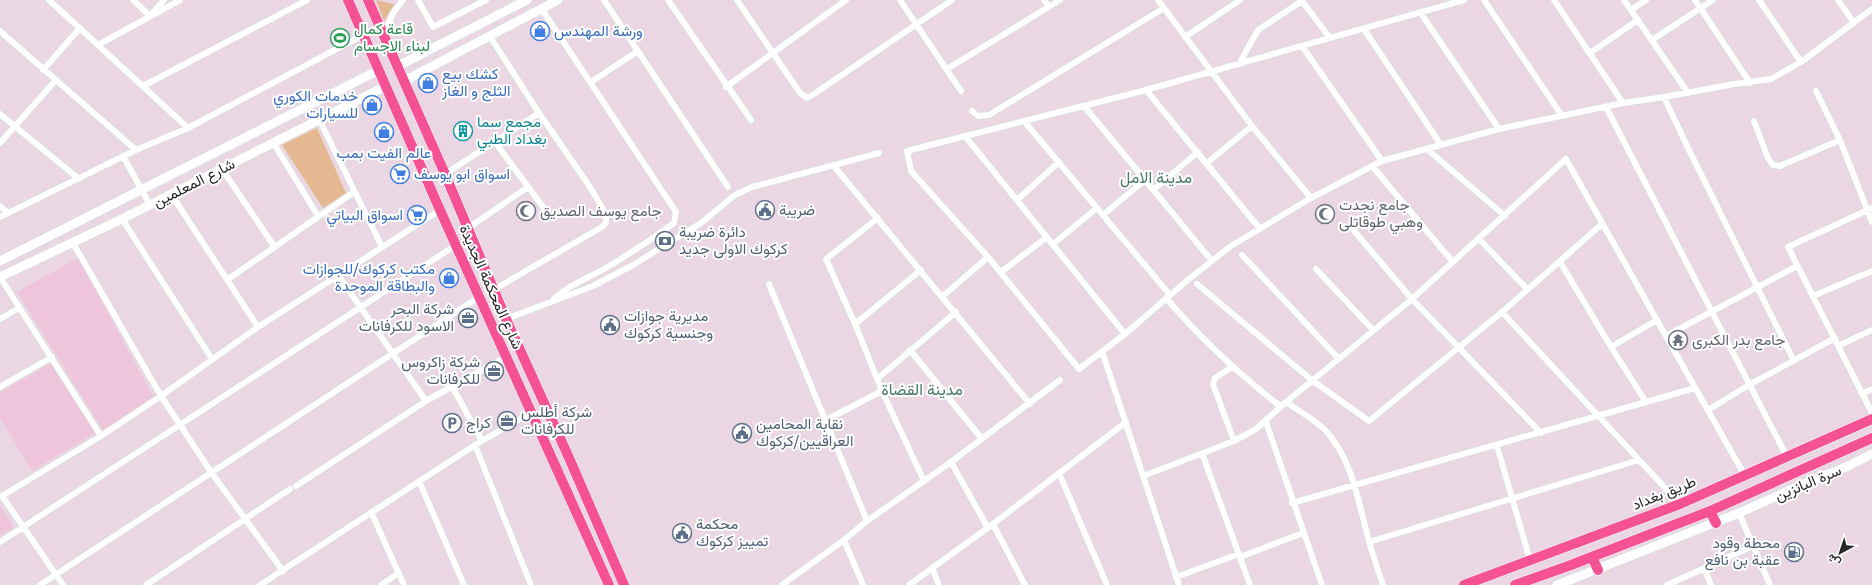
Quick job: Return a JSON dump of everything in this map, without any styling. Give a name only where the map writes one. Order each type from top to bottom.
[{"type":"main road","name":"شارع المحكمة الجديدة","points":[[348,0],[440,210],[609,585]]},
{"type":"main road","name":"شارع المحكمة الجديدة","points":[[370,0],[374,13],[445,174],[493,290],[570,460],[624,585]]},
{"type":"main road","name":"طريق بغداد","points":[[1464,585],[1680,504],[1872,420]]},
{"type":"main road","points":[[1515,585],[1592,557],[1710,510],[1872,438]]},
{"type":"main road","points":[[1710,510],[1716,523]]},
{"type":"main road","points":[[1547,553],[1552,572]]},
{"type":"main road","points":[[1592,557],[1598,570]]},
{"type":"street","points":[[50,0],[188,128]]},
{"type":"street","points":[[133,0],[150,16]]},
{"type":"street","points":[[150,16],[164,0]]},
{"type":"street","points":[[98,45],[180,0]]},
{"type":"street","points":[[143,86],[307,0]]},
{"type":"street","points":[[384,35],[393,13],[403,0]]},
{"type":"street","points":[[418,0],[433,27],[486,0]]},
{"type":"street","points":[[398,66],[527,0]]},
{"type":"street","points":[[404,81],[558,0]]},
{"type":"street","points":[[604,0],[728,188]]},
{"type":"street","points":[[668,0],[750,120]]},
{"type":"street","points":[[726,87],[772,52],[846,0]]},
{"type":"street","points":[[900,0],[961,92]]},
{"type":"street","points":[[740,1],[772,52],[800,93],[806,98],[952,0]]},
{"type":"street","points":[[1044,0],[1049,7]]},
{"type":"street","points":[[947,69],[1060,0]]},
{"type":"street","points":[[1158,0],[1252,126],[1311,198]]},
{"type":"street","points":[[1185,37],[1240,0]]},
{"type":"street","points":[[1464,0],[1146,90],[907,151],[911,171],[1001,272],[1078,369],[1125,334],[1231,246],[1311,198],[1382,160],[1499,129],[1623,103],[1771,79],[1801,62],[1872,10]]},
{"type":"street","points":[[1484,0],[1562,116]]},
{"type":"street","points":[[1554,0],[1623,103]]},
{"type":"street","points":[[1624,0],[1688,92]]},
{"type":"street","points":[[1631,10],[1646,0]]},
{"type":"street","points":[[1695,0],[1750,83]]},
{"type":"street","points":[[1652,40],[1713,0]]},
{"type":"street","points":[[1759,0],[1801,62]]},
{"type":"street","points":[[1838,0],[1854,23]]},
{"type":"street","points":[[1239,64],[1258,30],[1302,1],[1330,38]]},
{"type":"street","points":[[542,8],[676,212],[674,223],[654,238],[597,273],[567,288],[551,302]]},
{"type":"street","points":[[972,110],[978,116],[989,115],[1164,8]]},
{"type":"street","points":[[1420,12],[1499,129]]},
{"type":"street","points":[[1590,54],[1638,20]]},
{"type":"street","points":[[43,70],[80,28]]},
{"type":"street","points":[[1364,28],[1441,145]]},
{"type":"street","points":[[0,31],[55,81],[136,150]]},
{"type":"street","points":[[0,217],[123,156],[188,128],[363,35]]},
{"type":"street","points":[[489,35],[606,214],[606,222],[602,227],[493,290]]},
{"type":"street","points":[[1302,46],[1382,160]]},
{"type":"street","points":[[592,82],[638,51]]},
{"type":"street","name":"شارع المعلمين","points":[[0,261],[379,70]]},
{"type":"street","points":[[0,143],[13,126],[55,81]]},
{"type":"street","name":"شارع المعلمين","points":[[0,277],[150,206],[320,121],[386,86]]},
{"type":"street","points":[[1146,90],[1260,229]]},
{"type":"street","points":[[1816,91],[1840,140],[1869,209],[1872,222]]},
{"type":"street","points":[[1664,97],[1794,360]]},
{"type":"street","points":[[1084,106],[1146,179],[1212,261]]},
{"type":"street","points":[[1606,107],[1787,457]]},
{"type":"street","points":[[445,174],[539,113]]},
{"type":"street","points":[[0,114],[79,179]]},
{"type":"street","points":[[320,121],[382,247]]},
{"type":"street","points":[[1024,121],[1209,345],[1232,367],[1281,407]]},
{"type":"street","points":[[1754,121],[1768,158],[1773,165],[1780,166],[1840,140]]},
{"type":"street","points":[[1206,163],[1252,126]]},
{"type":"street","points":[[965,136],[1125,334]]},
{"type":"street","points":[[495,142],[546,211]]},
{"type":"street","points":[[274,144],[318,216]]},
{"type":"street","points":[[1427,149],[1505,216]]},
{"type":"street","points":[[1154,189],[1198,152]]},
{"type":"street","points":[[506,319],[592,286],[633,265],[701,222],[735,195],[752,187],[879,153]]},
{"type":"street","points":[[123,156],[150,206]]},
{"type":"street","points":[[1143,476],[1234,441],[1266,422],[1286,402],[1412,299],[1566,159],[1745,476]]},
{"type":"street","points":[[1016,200],[1059,162]]},
{"type":"street","points":[[834,166],[943,296],[1030,404]]},
{"type":"street","points":[[1372,166],[1453,262]]},
{"type":"street","points":[[222,169],[274,246]]},
{"type":"street","points":[[1103,215],[1146,179]]},
{"type":"street","points":[[468,228],[528,187]]},
{"type":"street","points":[[227,280],[354,192]]},
{"type":"street","points":[[172,194],[258,327]]},
{"type":"street","points":[[0,206],[8,213]]},
{"type":"street","points":[[1053,244],[1097,208]]},
{"type":"street","points":[[1869,209],[1788,247],[1872,413]]},
{"type":"street","points":[[63,585],[2,496],[101,436],[161,396],[258,327],[440,210]]},
{"type":"street","points":[[878,218],[826,259],[855,324],[882,391],[924,481]]},
{"type":"street","points":[[122,219],[212,359]]},
{"type":"street","points":[[1197,284],[1313,381],[1369,421],[1502,312],[1602,224]]},
{"type":"street","points":[[1350,226],[1412,299],[1460,347],[1541,433]]},
{"type":"street","points":[[1001,272],[1047,237]]},
{"type":"street","points":[[1479,239],[1527,289]]},
{"type":"street","points":[[74,243],[161,396],[211,472],[282,571]]},
{"type":"street","points":[[0,542],[22,526],[456,245]]},
{"type":"street","points":[[1242,255],[1340,359]]},
{"type":"street","points":[[943,296],[988,257]]},
{"type":"street","points":[[1560,262],[1646,402]]},
{"type":"street","points":[[1666,336],[1797,266]]},
{"type":"street","points":[[1316,269],[1373,330]]},
{"type":"street","points":[[855,324],[921,270]]},
{"type":"street","points":[[1813,296],[1872,271]]},
{"type":"street","points":[[338,275],[426,401]]},
{"type":"street","points":[[0,277],[101,436]]},
{"type":"street","points":[[769,284],[867,521]]},
{"type":"street","points":[[40,585],[479,297]]},
{"type":"street","points":[[0,320],[19,308]]},
{"type":"street","points":[[877,379],[956,312]]},
{"type":"street","points":[[1502,312],[1680,504]]},
{"type":"street","points":[[1611,347],[1657,320]]},
{"type":"street","points":[[1838,346],[1872,330]]},
{"type":"street","points":[[1708,410],[1749,385],[1835,338]]},
{"type":"street","points":[[910,350],[982,439]]},
{"type":"street","points":[[1102,351],[1179,585]]},
{"type":"street","points":[[0,387],[52,357]]},
{"type":"street","points":[[296,486],[426,401],[506,357]]},
{"type":"street","points":[[1232,367],[1215,378],[1213,384],[1234,441]]},
{"type":"street","points":[[782,585],[844,540],[867,521],[1030,404],[1060,380]]},
{"type":"street","points":[[452,386],[482,441]]},
{"type":"street","points":[[1292,503],[1497,446],[1598,415],[1695,388]]},
{"type":"street","points":[[1862,394],[1872,389]]},
{"type":"street","points":[[826,420],[882,391]]},
{"type":"street","points":[[1286,402],[1325,430],[1344,458],[1355,485],[1369,542],[1383,585]]},
{"type":"street","points":[[260,585],[475,445],[532,412]]},
{"type":"street","points":[[909,585],[988,528],[1126,422]]},
{"type":"street","points":[[1266,422],[1292,503],[1322,585]]},
{"type":"street","points":[[475,445],[531,585]]},
{"type":"street","points":[[1497,446],[1530,560]]},
{"type":"street","points":[[1202,453],[1250,585]]},
{"type":"street","name":"سرة البانزين","points":[[1557,585],[1577,581],[1598,570],[1742,512],[1808,482],[1846,467],[1872,454]]},
{"type":"street","points":[[1369,542],[1512,500],[1639,460]]},
{"type":"street","points":[[951,462],[988,528]]},
{"type":"street","points":[[1059,473],[1107,585]]},
{"type":"street","points":[[419,481],[464,585]]},
{"type":"street","points":[[146,585],[244,518],[290,489]]},
{"type":"street","points":[[371,512],[404,585]]},
{"type":"street","points":[[1742,512],[1753,546],[1770,585]]},
{"type":"street","points":[[993,524],[1025,585]]},
{"type":"street","points":[[1176,576],[1240,556],[1303,533]]},
{"type":"street","points":[[844,540],[863,585]]},
{"type":"street","points":[[1666,585],[1753,546]]},
{"type":"street","points":[[932,568],[939,585]]},
{"type":"street","points":[[1704,568],[1711,585]]},
{"type":"street","points":[[381,585],[399,573]]},
{"type":"street","points":[[791,578],[794,585]]},
{"type":"shaded area","points":[[376,0],[394,4],[384,21]]},
{"type":"shaded area","points":[[317,128],[346,193],[323,208],[282,145]]},
{"type":"shaded area","points":[[78,258],[154,398],[103,430],[17,292]]},
{"type":"shaded area","points":[[52,363],[95,433],[32,471],[0,418],[0,392]]},
{"type":"shaded area","points":[[0,505],[14,527],[0,535]]},
{"type":"place","name":"ورشة المهندس","points":[[540,31]]},
{"type":"place","name":"قاعة كمال لبناء الاجسام","points":[[340,38]]},
{"type":"place","name":"كشك بيع الثلج و الغاز","points":[[428,83]]},
{"type":"place","name":"خدمات الكوري للسيارات","points":[[372,105]]},
{"type":"place","name":"مجمع سما بغداد الطبي","points":[[463,131]]},
{"type":"place","name":"عالم الفيت بمب","points":[[384,132]]},
{"type":"place","name":"اسواق ابو يوسف","points":[[400,174]]},
{"type":"place","name":"ضريبة","points":[[765,210]]},
{"type":"place","name":"جامع يوسف الصديق","points":[[526,211]]},
{"type":"place","name":"جامع نجدت وهبي طوقاتلى","points":[[1325,214]]},
{"type":"place","name":"اسواق البياتي","points":[[417,215]]},
{"type":"place","name":"دائرة ضريبة كركوك الاولی جدید","points":[[665,241]]},
{"type":"place","name":"مكتب كركوك/للجوازات والبطاقة الموحدة","points":[[449,278]]},
{"type":"place","name":"شركة البحر الاسود للكرفانات","points":[[468,318]]},
{"type":"place","name":"مديرية جوازات وجنسية كركوك","points":[[610,325]]},
{"type":"place","name":"جامع بدر الكبرى","points":[[1678,340]]},
{"type":"place","name":"شركة زاكروس للكرفانات","points":[[494,371]]},
{"type":"place","name":"شركة أطلس للكرفانات","points":[[507,421]]},
{"type":"place","name":"كراج","points":[[452,423]]},
{"type":"place","name":"نقابة المحامين العراقيين/كركوك","points":[[742,433]]},
{"type":"place","name":"محكمة تمييز كركوك","points":[[682,533]]},
{"type":"place","name":"محطة وقود عقبة بن نافع","points":[[1794,552]]},
{"type":"district","name":"مدينة الامل","points":[[1156,177]]},
{"type":"district","name":"مدينة القضاة","points":[[922,389]]}]
